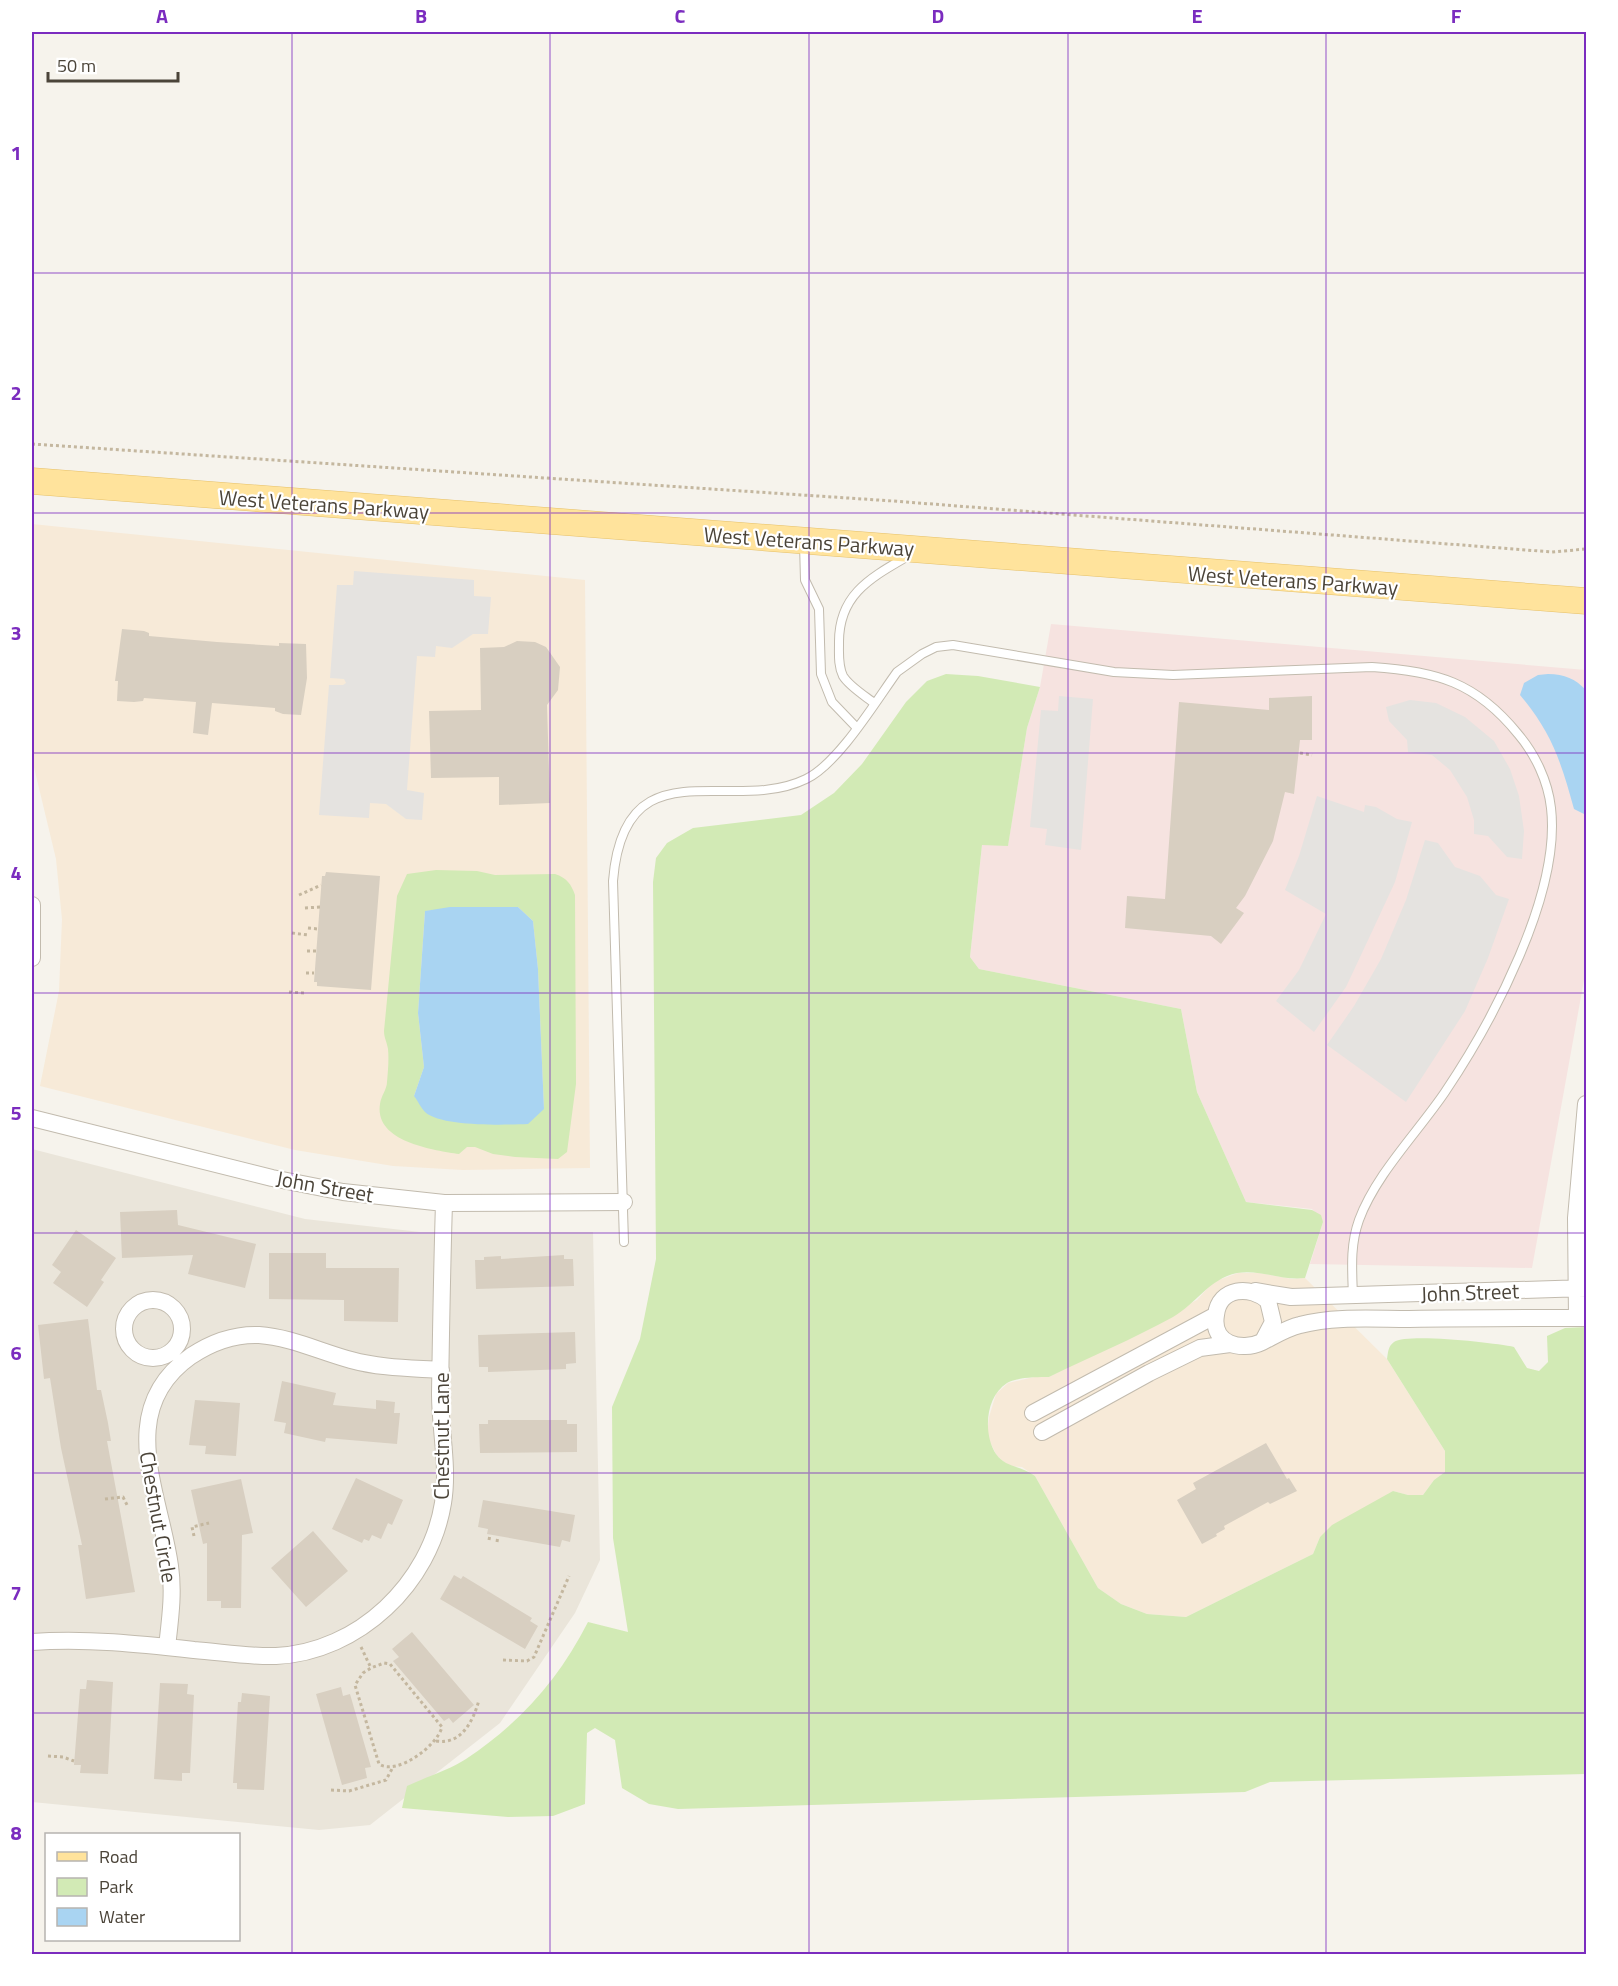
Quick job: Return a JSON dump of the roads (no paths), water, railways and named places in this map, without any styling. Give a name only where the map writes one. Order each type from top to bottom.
[{"type":"main road","name":"West Veterans Parkway","points":[[32,481],[1587,601]]},
{"type":"street","points":[[32,905],[32,958]]},
{"type":"street","points":[[1582,1318],[1576,1218],[1587,1104]]},
{"type":"street","name":"John Street","points":[[32,1118],[272,1178],[343,1192],[444,1203],[624,1202]]},
{"type":"street","name":"Chestnut Lane","points":[[32,1642],[66,1640],[260,1655],[308,1651],[356,1630],[398,1598],[428,1553],[444,1501],[441,1370],[444,1203]]},
{"type":"street","name":"John Street","points":[[1249,1290],[1291,1297],[1582,1288]]},
{"type":"street","points":[[1237,1290],[1249,1290],[1263,1296],[1272,1308],[1272,1329],[1263,1341],[1253,1347],[1241,1348],[1230,1344],[1222,1337],[1216,1326],[1216,1315],[1227,1295],[1237,1290]]},
{"type":"street","points":[[1353,1296],[1353,1319]]},
{"type":"street","points":[[1033,1413],[1216,1315]]},
{"type":"street","name":"John Street","points":[[1263,1341],[1299,1325],[1353,1319],[1582,1318]]},
{"type":"street","name":"Chestnut Circle","points":[[167,1647],[172,1599],[170,1567],[146,1442],[153,1403],[178,1355],[222,1339],[261,1335],[373,1365],[441,1370]]},
{"type":"street","points":[[1042,1432],[1149,1373],[1200,1348],[1230,1344]]},
{"type":"lane","points":[[803,540],[805,580],[819,609],[821,674],[832,702],[856,728]]},
{"type":"lane","points":[[874,704],[844,677],[839,651],[843,609],[856,591],[878,573],[920,550]]},
{"type":"lane","points":[[624,1242],[613,881],[621,837],[631,819],[663,796],[686,790],[791,786],[809,778],[834,756],[906,663],[936,647],[953,645],[1114,672],[1173,675],[1372,667],[1423,671],[1470,690],[1512,726],[1535,759],[1545,782],[1551,807],[1548,866],[1530,928],[1498,1000],[1445,1092],[1386,1174],[1360,1217],[1353,1240],[1353,1296]]},
{"type":"water","points":[[1548,674],[1569,678],[1586,690],[1586,815],[1574,809],[1565,777],[1548,735],[1520,695],[1524,683],[1538,675]]},
{"type":"water","points":[[450,907],[518,907],[533,921],[538,969],[544,1109],[528,1124],[474,1124],[445,1120],[425,1112],[414,1096],[424,1067],[418,1013],[425,911]]}]
